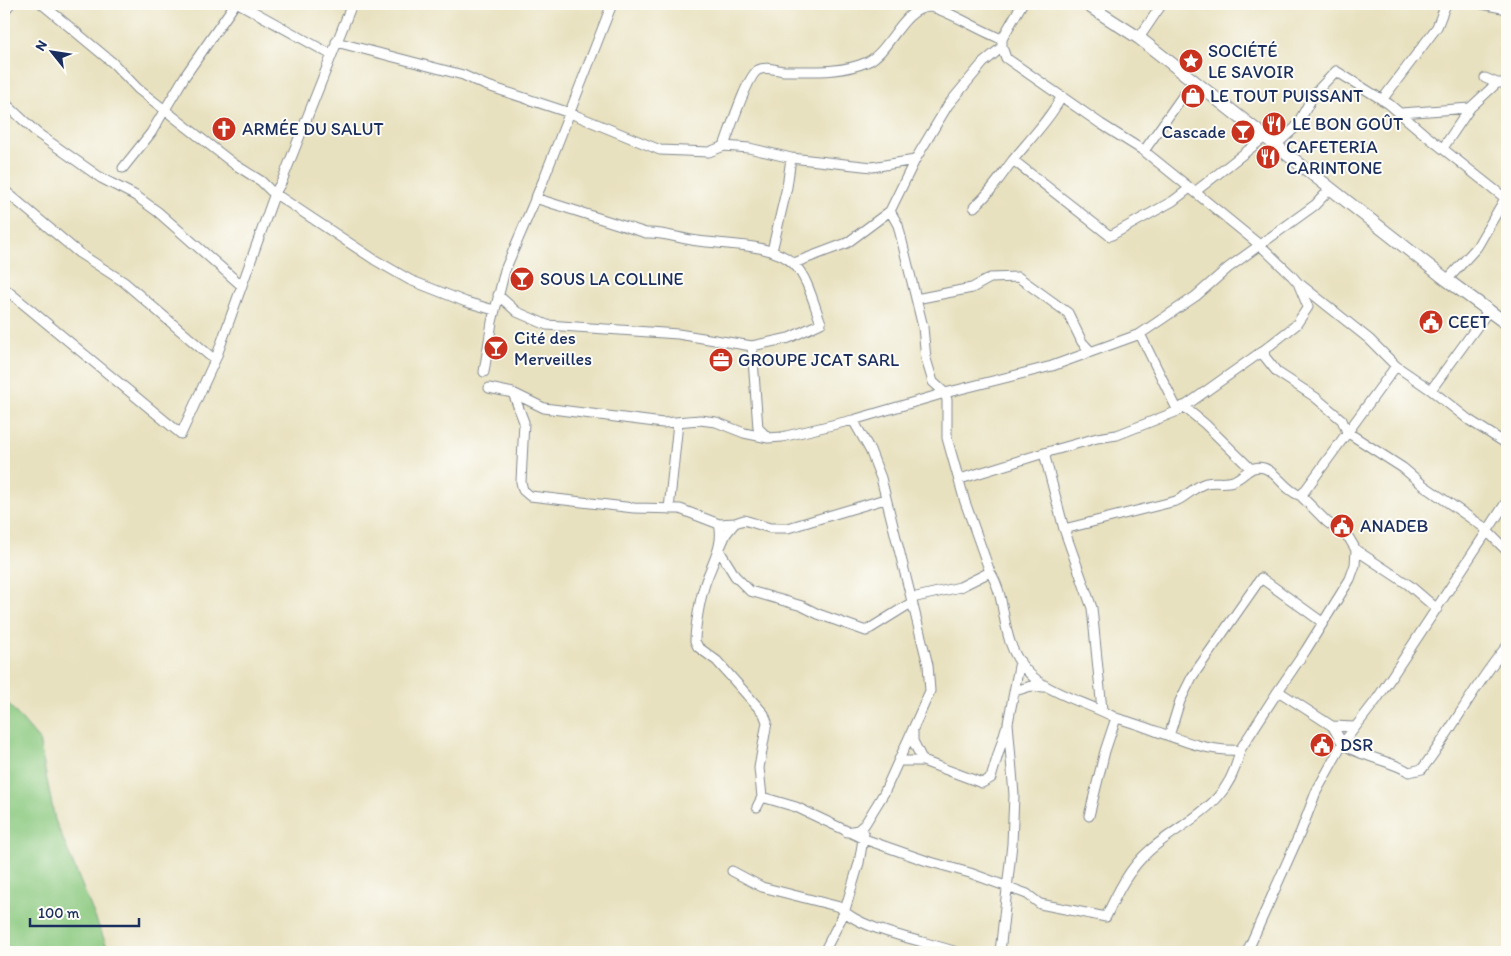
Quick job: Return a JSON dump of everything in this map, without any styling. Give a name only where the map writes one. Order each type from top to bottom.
[{"type":"highway","points":[[1086,4],[1138,38],[1194,80],[1447,280],[1507,324]]},
{"type":"street","points":[[4,12],[10,4]]},
{"type":"street","points":[[42,4],[113,63],[138,89],[234,164],[262,181],[275,193],[375,260],[410,280],[466,302],[494,310]]},
{"type":"street","points":[[124,168],[136,155],[235,4]]},
{"type":"street","points":[[240,4],[330,54]]},
{"type":"street","points":[[4,288],[180,434],[216,358],[240,285],[245,278],[275,193],[282,181],[330,54],[352,4]]},
{"type":"street","points":[[484,372],[494,310],[505,270],[570,113],[612,4]]},
{"type":"street","points":[[794,264],[847,243],[890,211],[915,160],[948,105],[1002,43],[1022,4]]},
{"type":"street","points":[[1138,38],[1162,4]]},
{"type":"street","points":[[1382,100],[1437,27],[1446,4]]},
{"type":"street","points":[[1482,4],[1507,9]]},
{"type":"street","points":[[724,146],[753,74],[758,70],[767,68],[817,71],[847,69],[866,63],[889,43],[910,15],[928,7],[937,8],[1002,43],[1006,58],[1100,124],[1144,151],[1261,246],[1298,283],[1368,339],[1396,366],[1507,444]]},
{"type":"street","points":[[336,42],[463,75],[485,85],[570,113],[660,150],[708,152],[724,146],[750,148],[791,158],[872,166],[915,160]]},
{"type":"street","points":[[1276,145],[1296,127],[1314,94],[1336,72],[1401,113],[1506,196],[1477,247],[1447,280]]},
{"type":"street","points":[[1485,78],[1497,83],[1507,83]]},
{"type":"street","points":[[1144,151],[1194,80]]},
{"type":"street","points":[[1443,148],[1470,108],[1497,83]]},
{"type":"street","points":[[974,208],[988,196],[1013,160],[1050,116],[1062,96]]},
{"type":"street","points":[[4,102],[37,133],[101,178],[136,196],[158,212],[240,285]]},
{"type":"street","points":[[1401,113],[1470,108]]},
{"type":"street","points":[[1013,160],[1110,236],[1193,189],[1265,137]]},
{"type":"street","points":[[772,251],[787,187],[791,158]]},
{"type":"street","points":[[490,388],[513,394],[544,408],[678,423],[700,420],[716,422],[744,434],[768,438],[782,437],[854,420],[945,393],[1052,366],[1140,334],[1196,296],[1228,268],[1261,246],[1315,204],[1331,188]]},
{"type":"street","points":[[4,190],[79,253],[124,282],[156,311],[171,320],[210,356],[216,358]]},
{"type":"street","points":[[498,295],[517,312],[547,325],[678,334],[752,346],[789,338],[821,323],[805,283],[794,264],[772,251],[698,241],[660,232],[646,233],[535,198]]},
{"type":"street","points":[[890,211],[898,225],[933,382],[945,393],[947,438],[965,502],[990,572],[997,584],[1010,642],[1020,661],[1044,687],[1070,700],[1102,710],[1116,718],[1169,736],[1228,750],[1240,750]]},
{"type":"street","points":[[916,299],[972,288],[990,278],[1018,277],[1068,313],[1082,342],[1091,352]]},
{"type":"street","points":[[960,479],[1097,438],[1117,435],[1180,409],[1264,350],[1270,343],[1296,324],[1308,307],[1298,283]]},
{"type":"street","points":[[1431,390],[1489,310]]},
{"type":"street","points":[[1140,334],[1180,409],[1205,424],[1250,468]]},
{"type":"street","points":[[752,346],[758,428],[768,438]]},
{"type":"street","points":[[1264,350],[1265,357],[1277,372],[1315,397],[1342,420],[1347,432],[1403,468],[1423,485],[1488,530],[1507,551]]},
{"type":"street","points":[[1300,496],[1396,366]]},
{"type":"street","points":[[513,394],[524,422],[521,482],[523,490],[530,496],[634,508],[680,509],[720,524],[744,520],[770,528],[788,528],[885,499]]},
{"type":"street","points":[[846,832],[858,830],[865,824],[884,793],[930,691],[928,665],[885,499],[870,450],[854,420]]},
{"type":"street","points":[[669,509],[678,423]]},
{"type":"street","points":[[1044,453],[1064,529],[1092,608],[1102,710]]},
{"type":"street","points":[[1064,529],[1176,501],[1191,489],[1206,483],[1233,481],[1250,468],[1262,467],[1269,471],[1285,487],[1300,496],[1327,522],[1349,538],[1356,550],[1409,585],[1437,609]]},
{"type":"street","points":[[1247,952],[1301,831],[1316,792],[1343,743],[1437,609],[1507,501]]},
{"type":"street","points":[[735,523],[726,534],[703,589],[695,641],[698,647],[717,661],[764,714],[767,722],[759,768],[762,797],[757,807]]},
{"type":"street","points":[[720,524],[722,533],[719,550],[732,571],[750,591],[802,606],[818,614],[866,631],[912,600],[960,587],[990,572]]},
{"type":"street","points":[[762,797],[796,807],[864,839],[1027,894],[1040,904],[1106,917],[1129,873],[1149,851],[1172,832],[1196,818],[1222,793],[1234,769],[1240,750],[1350,580],[1356,550]]},
{"type":"street","points":[[1169,736],[1180,701],[1192,677],[1261,578],[1322,622]]},
{"type":"street","points":[[1278,691],[1332,726],[1343,743],[1400,766],[1409,772],[1422,769],[1449,733],[1497,658],[1507,646]]},
{"type":"street","points":[[899,761],[923,761],[982,783],[991,778],[1008,724],[1020,661]]},
{"type":"street","points":[[1015,691],[1031,686],[1044,687]]},
{"type":"street","points":[[1089,816],[1105,751],[1116,718]]},
{"type":"street","points":[[1000,952],[1008,887],[1014,795],[1008,724]]},
{"type":"street","points":[[1332,726],[1356,727]]},
{"type":"street","points":[[912,730],[913,741],[923,761]]},
{"type":"street","points":[[824,952],[844,913],[860,863],[865,824]]},
{"type":"street","points":[[732,871],[762,887],[840,908],[844,913],[897,934],[956,952]]},
{"type":"green space","points":[[4,699],[39,740],[55,820],[107,946],[103,952],[4,952]]},
{"type":"place","name":"SOCIÉTÉ LE SAVOIR","points":[[1191,61]]},
{"type":"place","name":"LE TOUT PUISSANT","points":[[1193,96]]},
{"type":"place","name":"LE BON GOÛT","points":[[1274,124]]},
{"type":"place","name":"ARMÉE DU SALUT","points":[[224,129]]},
{"type":"place","name":"Cascade","points":[[1243,132]]},
{"type":"place","name":"CAFETERIA CARINTONE","points":[[1268,157]]},
{"type":"place","name":"SOUS LA COLLINE","points":[[522,279]]},
{"type":"place","name":"CEET","points":[[1431,322]]},
{"type":"place","name":"Cité des Merveilles","points":[[496,348]]},
{"type":"place","name":"GROUPE JCAT SARL","points":[[721,360]]},
{"type":"place","name":"ANADEB","points":[[1342,526]]},
{"type":"place","name":"DSR","points":[[1322,745]]}]
